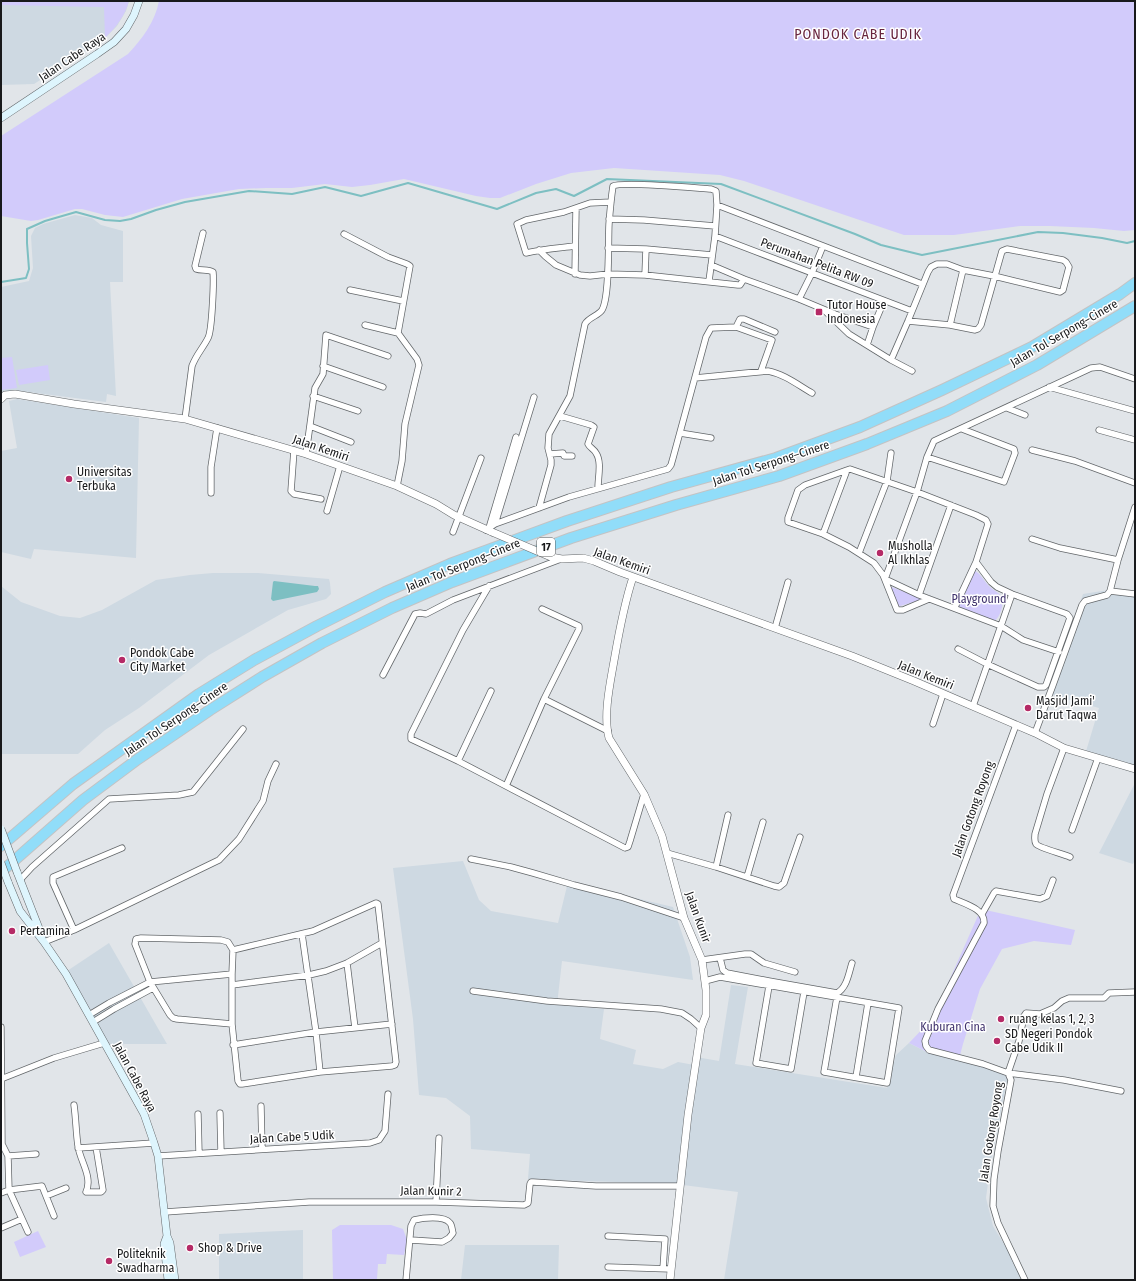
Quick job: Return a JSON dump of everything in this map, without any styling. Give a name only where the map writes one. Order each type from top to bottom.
[{"type":"highway","name":"Jalan Tol Serpong–Cinere","points":[[1,846],[73,784],[199,694],[254,660],[385,592],[450,564],[567,521],[672,487],[776,458],[860,427],[1032,347],[1120,294],[1135,283]]},
{"type":"highway","name":"Jalan Tol Serpong–Cinere","points":[[1,872],[84,800],[138,759],[210,710],[262,677],[322,643],[392,608],[452,582],[571,538],[676,505],[779,476],[867,444],[947,411],[1037,365],[1135,306]]},
{"type":"main road","name":"Jalan Cabe Raya","points":[[1,118],[114,42],[126,29],[134,15],[139,1]]},
{"type":"main road","name":"Jalan Cabe Raya","points":[[1,829],[44,942]]},
{"type":"main road","name":"Jalan Cabe Raya","points":[[1,863],[20,911],[66,974],[144,1114],[158,1156],[167,1236],[170,1243],[175,1280]]},
{"type":"main road","name":"Jalan Cabe Raya","points":[[167,1236],[164,1244],[168,1280]]},
{"type":"street","points":[[539,508],[551,465],[548,448],[549,434],[560,416],[572,391],[582,336],[587,321],[603,309],[607,290],[609,219],[612,186],[648,185],[711,189],[716,191],[717,205],[715,236],[709,281]]},
{"type":"street","points":[[575,246],[526,253],[517,224],[526,220],[576,209],[590,203],[611,202]]},
{"type":"street","points":[[717,205],[922,284]]},
{"type":"street","points":[[575,274],[576,209]]},
{"type":"street","points":[[609,219],[644,220],[715,226]]},
{"type":"street","points":[[185,419],[192,366],[194,360],[208,338],[211,327],[212,272],[210,270],[198,270],[195,266],[203,233]]},
{"type":"street","points":[[344,234],[388,257],[409,265],[398,334]]},
{"type":"street","name":"Perumahan Pelita RW 09","points":[[715,236],[912,311]]},
{"type":"street","points":[[800,299],[823,246]]},
{"type":"street","points":[[608,248],[646,249],[712,255]]},
{"type":"street","points":[[645,275],[646,249]]},
{"type":"street","points":[[891,360],[922,284],[931,267],[937,264],[947,264],[963,270],[994,276],[1060,292],[1063,290],[1069,267],[1063,260],[1007,249],[1002,251],[994,276],[981,326],[978,329],[975,330],[950,325],[908,321]]},
{"type":"street","points":[[539,250],[550,261],[575,274],[590,276],[608,274],[645,275],[738,285],[740,285],[744,279]]},
{"type":"street","points":[[711,265],[744,279],[873,327]]},
{"type":"street","points":[[950,325],[963,270]]},
{"type":"street","points":[[350,290],[404,301]]},
{"type":"street","points":[[867,345],[884,301]]},
{"type":"street","points":[[822,308],[849,334],[912,371]]},
{"type":"street","points":[[736,327],[740,319],[744,319],[775,332]]},
{"type":"street","points":[[365,325],[398,334],[417,359],[419,365],[405,424],[402,461],[397,486]]},
{"type":"street","points":[[489,530],[495,524],[569,497],[668,469],[671,465],[695,378],[711,328],[736,327],[772,340],[761,371]]},
{"type":"street","points":[[306,454],[313,396],[322,374],[326,334],[388,356]]},
{"type":"street","points":[[323,366],[383,387]]},
{"type":"street","points":[[885,579],[917,492],[927,457],[934,441],[1008,408],[1091,368],[1100,368],[1135,378]]},
{"type":"street","points":[[695,378],[761,371],[775,372],[812,393]]},
{"type":"street","points":[[1049,387],[1135,412]]},
{"type":"street","name":"Jalan Kemiri","points":[[1,399],[5,395],[15,394],[185,419],[294,450],[397,486],[436,504],[458,517],[551,557],[562,559],[576,558],[594,561],[633,577],[852,656],[973,706],[1035,733],[1064,748],[1135,769]]},
{"type":"street","points":[[313,396],[358,411]]},
{"type":"street","points":[[495,524],[534,397]]},
{"type":"street","points":[[1008,408],[1025,415]]},
{"type":"street","points":[[560,416],[594,427],[588,446],[596,452],[598,458],[598,488]]},
{"type":"street","points":[[310,426],[351,442]]},
{"type":"street","points":[[212,493],[211,467],[217,428]]},
{"type":"street","points":[[927,457],[1004,482],[1015,453],[1014,449],[962,429]]},
{"type":"street","points":[[1099,430],[1135,440]]},
{"type":"street","points":[[680,433],[711,438]]},
{"type":"street","points":[[489,530],[516,437]]},
{"type":"street","points":[[294,450],[291,492],[294,494],[321,499]]},
{"type":"street","points":[[1032,450],[1075,461],[1135,482]]},
{"type":"street","points":[[550,454],[563,453],[564,456],[572,456]]},
{"type":"street","points":[[859,553],[887,481],[891,453]]},
{"type":"street","points":[[453,532],[481,458]]},
{"type":"street","points":[[327,511],[340,466]]},
{"type":"street","points":[[929,599],[902,610],[897,610],[885,579],[874,563],[849,547],[823,534],[788,522],[798,490],[805,485],[850,469],[917,492],[986,520],[988,524],[976,562],[955,607]]},
{"type":"street","points":[[823,534],[847,470]]},
{"type":"street","points":[[919,595],[951,505]]},
{"type":"street","points":[[1035,733],[1054,685],[1082,605],[1085,601],[1107,595],[1110,591],[1118,560],[1128,534],[1135,509]]},
{"type":"street","points":[[1032,539],[1060,548],[1118,560]]},
{"type":"street","points":[[382,675],[415,614],[426,614],[453,600],[562,559]]},
{"type":"street","points":[[958,649],[1038,687],[1044,687],[1059,652],[1070,620],[1069,615],[997,587],[991,582],[976,562]]},
{"type":"street","name":"Jalan Kunir","points":[[633,577],[623,612],[610,684],[607,720],[609,738],[644,794],[662,836],[684,918],[702,960],[706,990],[706,1015],[702,1028],[688,1115],[670,1280]]},
{"type":"street","points":[[885,579],[919,595],[955,607],[1001,626],[1023,640],[1059,652]]},
{"type":"street","points":[[775,628],[788,582]]},
{"type":"street","points":[[490,586],[463,630],[411,734],[410,737],[412,740],[458,761],[625,848],[628,847],[644,794]]},
{"type":"street","points":[[1110,591],[1135,594]]},
{"type":"street","points":[[973,706],[1012,594]]},
{"type":"street","points":[[506,786],[544,699],[580,627],[542,609]]},
{"type":"street","points":[[458,761],[491,691]]},
{"type":"street","points":[[933,724],[944,694]]},
{"type":"street","points":[[544,699],[608,731]]},
{"type":"street","name":"Jalan Gotong Royong","points":[[1016,725],[953,895],[954,899],[982,914],[985,919],[984,924],[938,1009],[925,1041],[929,1050],[983,1064],[1008,1073],[1011,1080],[998,1151],[994,1187],[994,1206],[998,1223],[1025,1280]]},
{"type":"street","points":[[20,880],[32,867],[109,799],[178,795],[192,792],[243,729]]},
{"type":"street","points":[[1064,748],[1047,794],[1035,834],[1035,841],[1036,844],[1041,847],[1070,857]]},
{"type":"street","points":[[1072,830],[1098,758]]},
{"type":"street","points":[[44,942],[74,930],[219,860],[239,839],[263,801],[268,782],[276,764]]},
{"type":"street","points":[[716,867],[728,815]]},
{"type":"street","points":[[747,877],[763,822]]},
{"type":"street","points":[[667,853],[779,887],[782,886],[787,876],[800,837]]},
{"type":"street","points":[[74,930],[53,883],[53,877],[122,848]]},
{"type":"street","points":[[471,859],[526,871],[621,897],[684,918]]},
{"type":"street","points":[[982,914],[996,891],[1040,900],[1047,896],[1053,880]]},
{"type":"street","points":[[232,1024],[173,1018],[150,982],[135,944],[136,939],[221,940],[228,942],[233,950],[233,1045],[238,1081],[240,1084],[320,1072],[395,1065],[396,1062],[378,905],[376,903],[326,926],[302,934],[233,950]]},
{"type":"street","points":[[302,934],[309,975],[320,1072]]},
{"type":"street","points":[[232,986],[309,975],[326,971],[347,963],[382,943]]},
{"type":"street","points":[[702,960],[751,954],[764,963],[795,972]]},
{"type":"street","points":[[720,958],[724,970],[727,973],[837,993],[844,985],[852,963]]},
{"type":"street","points":[[347,963],[355,1028]]},
{"type":"street","points":[[89,1015],[150,982],[232,974]]},
{"type":"street","points":[[705,981],[720,977],[868,1002],[899,1008],[887,1083],[824,1072],[837,997]]},
{"type":"street","points":[[770,986],[756,1063],[791,1069],[804,992]]},
{"type":"street","points":[[93,1022],[154,988]]},
{"type":"street","points":[[474,991],[546,1001],[660,1009],[682,1013],[702,1028]]},
{"type":"street","points":[[1121,1091],[1064,1080],[1008,1073],[1019,1041],[1024,1016],[1026,1013],[1040,1014],[1054,1008],[1065,999],[1104,998],[1109,993],[1135,992]]},
{"type":"street","points":[[856,1078],[868,1002]]},
{"type":"street","points":[[233,1045],[316,1032],[392,1024]]},
{"type":"street","points":[[1,1027],[2,1144],[8,1156],[9,1190],[28,1232]]},
{"type":"street","points":[[2,1079],[54,1058],[104,1043]]},
{"type":"street","name":"Jalan Cabe 5 Udik","points":[[158,1156],[370,1143],[379,1140],[385,1131],[388,1094]]},
{"type":"street","points":[[74,1105],[78,1148],[88,1180],[86,1192],[101,1192],[103,1189],[96,1148]]},
{"type":"street","points":[[261,1106],[262,1149]]},
{"type":"street","points":[[220,1113],[221,1152]]},
{"type":"street","points":[[198,1114],[199,1153]]},
{"type":"street","points":[[436,1202],[439,1138]]},
{"type":"street","points":[[78,1148],[154,1143]]},
{"type":"street","points":[[8,1156],[36,1154]]},
{"type":"street","name":"Jalan Kunir 2","points":[[165,1212],[310,1202],[436,1202],[524,1205],[528,1203],[531,1182],[596,1186],[680,1186]]},
{"type":"street","points":[[1,1193],[9,1190],[42,1186],[54,1216]]},
{"type":"street","points":[[46,1196],[66,1188]]},
{"type":"street","points":[[406,1280],[411,1226],[414,1220],[436,1217],[444,1218],[450,1223],[453,1232],[449,1238],[442,1242],[410,1240]]},
{"type":"street","points":[[1,1228],[22,1219]]},
{"type":"street","points":[[608,1236],[665,1239],[663,1269]]},
{"type":"street","points":[[608,1267],[671,1269]]},
{"type":"shaded area","points":[[1,1],[129,1],[126,11],[117,26],[105,38],[34,84],[1,85]]},
{"type":"shaded area","points":[[75,215],[92,218],[101,225],[123,231],[123,282],[110,282],[116,396],[107,394],[106,402],[13,390],[1,394],[1,287],[29,281],[33,268],[31,236],[35,228],[43,224]]},
{"type":"shaded area","name":"Universitas Terbuka","points":[[17,399],[139,418],[136,558],[34,549],[31,559],[1,552],[1,451],[17,448],[9,401]]},
{"type":"shaded area","name":"Pondok Cabe City Market","points":[[213,573],[258,573],[329,579],[331,594],[326,599],[288,610],[209,655],[139,708],[105,730],[78,754],[1,754],[1,586],[21,602],[60,616],[80,618],[102,610],[156,580]]},
{"type":"shaded area","points":[[1115,589],[1135,592],[1135,773],[1084,758],[1099,708],[1049,694],[1083,594]]},
{"type":"shaded area","points":[[1135,783],[1135,860],[1133,864],[1099,853]]},
{"type":"shaded area","points":[[463,861],[479,900],[491,911],[558,923],[568,882],[673,907],[690,957],[693,980],[562,961],[557,1005],[604,1009],[600,1039],[636,1050],[633,1064],[663,1069],[678,1062],[694,1065],[696,1057],[719,1061],[731,985],[748,987],[735,1064],[887,1088],[896,1055],[909,1043],[929,1053],[981,1063],[1008,1076],[991,1160],[986,1198],[993,1226],[1026,1280],[724,1280],[738,1192],[675,1184],[528,1179],[530,1154],[471,1149],[470,1116],[446,1098],[419,1095],[413,1019],[393,868]]},
{"type":"shaded area","points":[[109,943],[167,1044],[108,1044],[67,971]]},
{"type":"shaded area","points":[[303,1230],[303,1280],[219,1280],[219,1234]]},
{"type":"shaded area","points":[[465,1245],[559,1245],[558,1280],[461,1280]]},
{"type":"green space","points":[[1,1],[129,1],[120,21],[105,38],[104,7],[1,5]]},
{"type":"green space","points":[[159,1],[1135,1],[1135,230],[1124,231],[1094,228],[1020,226],[954,235],[904,235],[744,181],[720,175],[614,168],[571,173],[536,184],[500,198],[476,196],[404,179],[352,187],[325,184],[292,188],[239,189],[182,199],[123,217],[105,215],[82,209],[75,209],[31,221],[1,216],[1,136],[128,54],[147,30],[157,9]]},
{"type":"green space","points":[[12,357],[17,388],[1,390],[1,358]]},
{"type":"green space","points":[[48,365],[50,380],[19,385],[16,370]]},
{"type":"green space","name":"Playground","points":[[974,570],[1001,596],[1001,610],[998,617],[994,621],[957,607]]},
{"type":"green space","points":[[889,586],[923,599],[897,607]]},
{"type":"green space","name":"Kuburan Cina","points":[[981,909],[1075,930],[1071,945],[1034,941],[1002,949],[980,989],[959,1059],[929,1053],[909,1043],[932,1019]]},
{"type":"green space","points":[[340,1225],[391,1225],[403,1229],[407,1240],[404,1255],[387,1254],[386,1264],[378,1264],[377,1279],[389,1280],[333,1280],[332,1230]]},
{"type":"green space","points":[[38,1231],[46,1247],[20,1257],[14,1242]]},
{"type":"water","points":[[274,581],[318,586],[319,589],[317,592],[273,601],[271,599]]},
{"type":"waterway","points":[[1,282],[26,278],[29,269],[27,229],[45,221],[76,212],[105,220],[120,221],[185,202],[249,191],[292,194],[325,187],[361,196],[408,183],[497,209],[536,193],[556,189],[574,196],[607,179],[721,184],[881,245],[922,255],[1038,232],[1063,233],[1127,243],[1135,241]]},
{"type":"place","name":"Tutor House Indonesia","points":[[819,312]]},
{"type":"place","name":"Universitas Terbuka","points":[[69,479]]},
{"type":"place","name":"Musholla Al Ikhlas","points":[[880,553]]},
{"type":"place","name":"Pondok Cabe City Market","points":[[122,660]]},
{"type":"place","name":"Masjid Jami' Darut Taqwa","points":[[1028,708]]},
{"type":"place","name":"Pertamina","points":[[12,931]]},
{"type":"place","name":"ruang kelas 1, 2, 3","points":[[1001,1019]]},
{"type":"place","name":"SD Negeri Pondok Cabe Udik II","points":[[997,1041]]},
{"type":"place","name":"Shop & Drive","points":[[190,1248]]},
{"type":"place","name":"Politeknik Swadharma","points":[[109,1261]]},
{"type":"district","name":"PONDOK CABE UDIK","points":[[858,34]]}]
